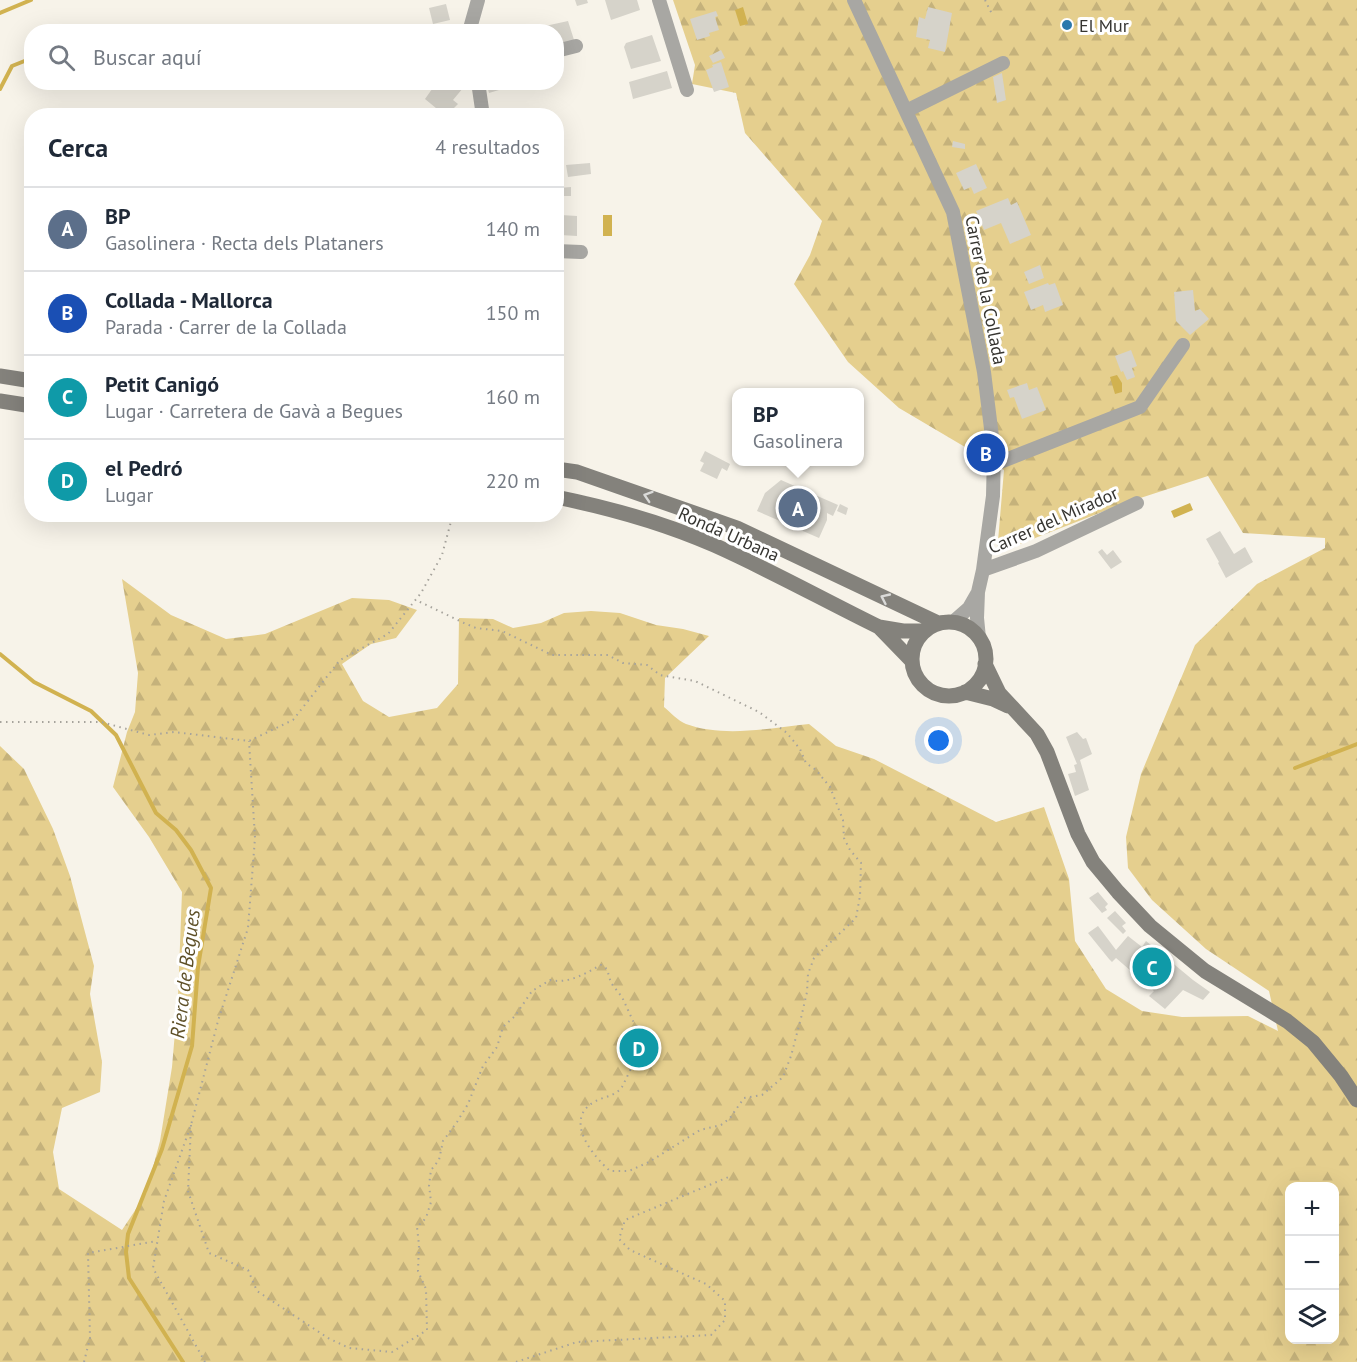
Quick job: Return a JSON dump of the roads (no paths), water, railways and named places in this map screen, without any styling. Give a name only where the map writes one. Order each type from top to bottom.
[{"type":"main road","points":[[0,376],[24,380]]},
{"type":"main road","points":[[0,401],[24,405]]},
{"type":"main road","points":[[564,470],[577,472],[737,528],[938,625],[915,644],[911,660]]},
{"type":"main road","name":"Ronda Urbana","points":[[564,498],[639,518],[712,544],[879,627],[903,632],[938,625],[968,627],[980,638]]},
{"type":"main road","name":"Ronda Urbana","points":[[879,627],[911,660],[916,678],[929,691],[947,696],[965,692],[993,699],[1011,708]]},
{"type":"main road","points":[[965,692],[979,681],[985,664],[985,651],[980,638]]},
{"type":"main road","points":[[985,664],[999,693],[1037,734],[1047,752],[1078,834],[1093,862],[1118,892],[1150,926],[1205,971],[1287,1021],[1313,1042],[1357,1100]]},
{"type":"street","points":[[472,24],[478,0]]},
{"type":"street","points":[[659,0],[687,90]]},
{"type":"street","name":"Carrer de la Collada","points":[[854,0],[953,212],[984,372],[995,464],[993,496],[978,592]]},
{"type":"street","points":[[564,49],[576,46]]},
{"type":"street","points":[[906,111],[1003,63]]},
{"type":"street","points":[[479,90],[482,108]]},
{"type":"street","points":[[564,251],[581,252]]},
{"type":"street","points":[[995,464],[1140,407],[1183,345]]},
{"type":"street","name":"Carrer del Mirador","points":[[983,570],[1036,551],[1137,503]]},
{"type":"street","points":[[938,625],[969,608],[978,592]]},
{"type":"street","points":[[978,592],[977,618],[980,638]]},
{"type":"waterway","points":[[0,13],[31,0]]},
{"type":"waterway","points":[[0,89],[12,66],[24,61]]},
{"type":"waterway","name":"Riera de Begues","points":[[0,654],[34,682],[91,711],[116,735],[156,813],[176,830],[191,850],[211,888],[198,967],[192,1046],[162,1149],[128,1234],[126,1252],[129,1278],[183,1362]]},
{"type":"waterway","points":[[1295,768],[1357,744]]},
{"type":"place","name":"El Mur","points":[[1067,25]]},
{"type":"place","name":"Collada - Mallorca","points":[[986,453]]},
{"type":"place","name":"BP","points":[[798,508]]},
{"type":"place","name":"Petit Canigó","points":[[1152,967]]},
{"type":"place","name":"el Pedró","points":[[639,1048]]}]
